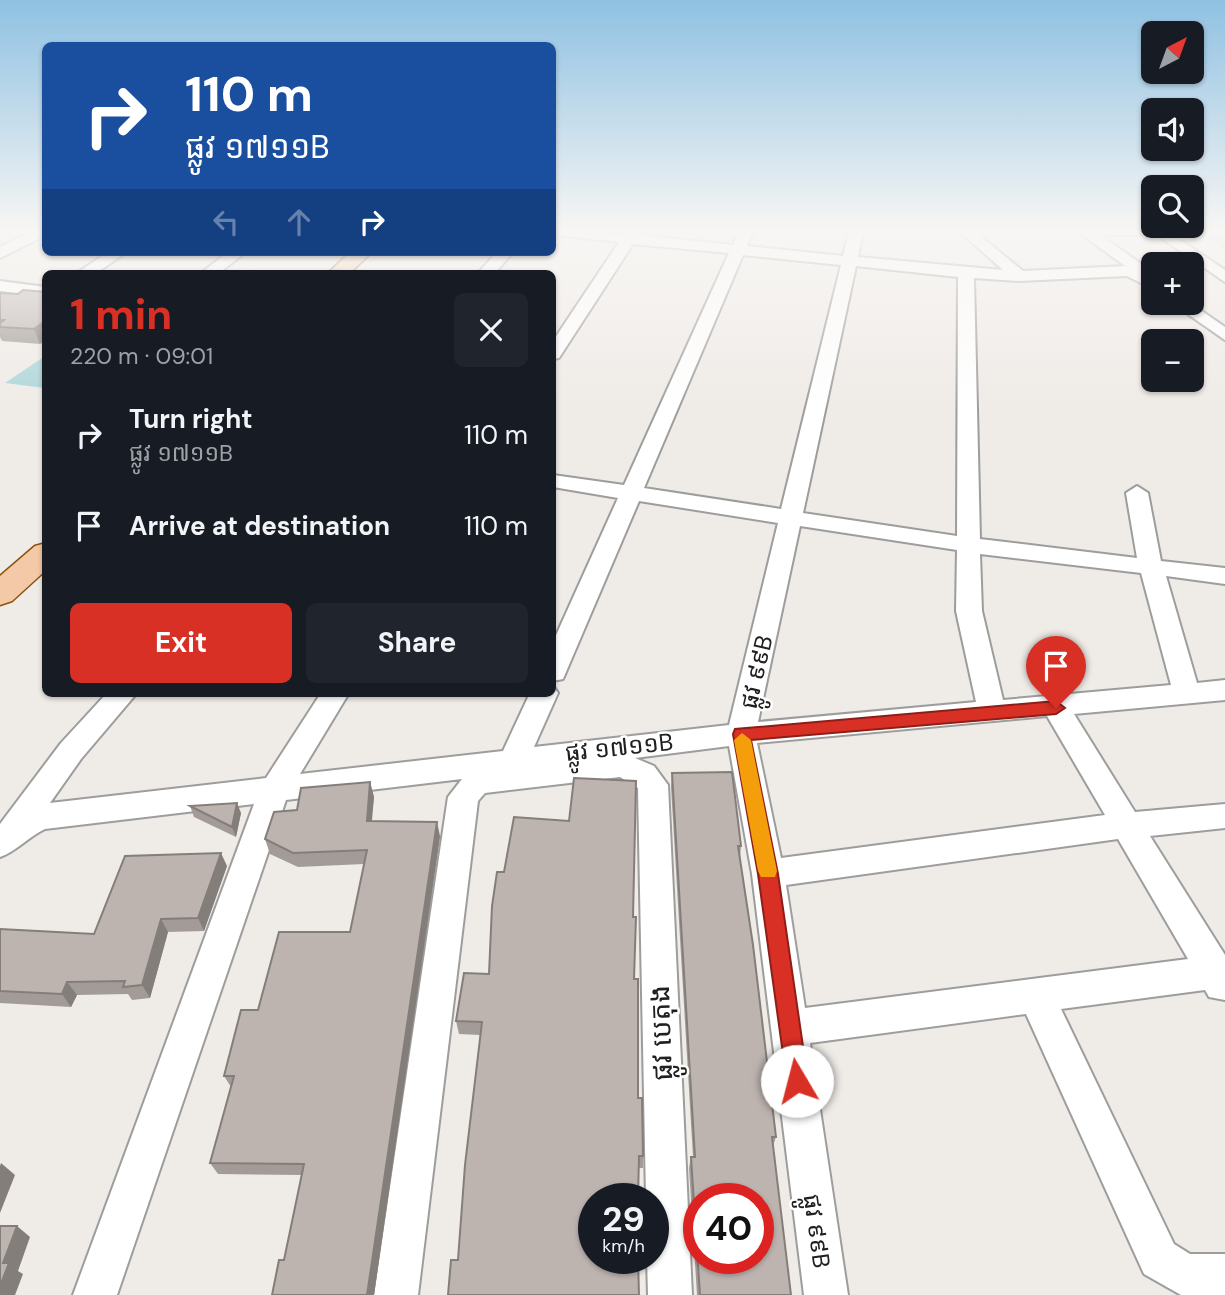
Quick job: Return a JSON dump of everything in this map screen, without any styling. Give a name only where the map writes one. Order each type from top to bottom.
[{"type":"main road","points":[[0,569],[42,532]]},
{"type":"main road","points":[[0,594],[42,557]]},
{"type":"street","points":[[556,349],[594,291]]},
{"type":"street","points":[[556,665],[720,291]]},
{"type":"street","name":"ផ្លូវ ៩៩B","points":[[826,1295],[768,874],[741,734],[793,517],[841,291]]},
{"type":"street","points":[[966,291],[969,611],[992,713]]},
{"type":"street","points":[[1197,315],[1225,335]]},
{"type":"street","points":[[556,481],[968,545],[1150,564],[1225,576]]},
{"type":"street","points":[[1137,493],[1150,564],[1187,694]]},
{"type":"street","name":"ផ្លូវ ១៧១១B","points":[[8,836],[41,817],[514,759],[741,734],[1056,708],[1225,690]]},
{"type":"street","points":[[8,836],[71,751],[119,697]]},
{"type":"street","points":[[95,1295],[274,790],[332,697]]},
{"type":"street","points":[[514,759],[542,697]]},
{"type":"street","points":[[789,1028],[1036,996],[1222,978],[1056,708]]},
{"type":"street","points":[[396,1295],[463,797],[477,782],[623,765],[643,774]]},
{"type":"street","name":"ផ្លូវ បេតុង","points":[[643,774],[653,786],[670,1295]]},
{"type":"street","points":[[768,874],[1127,825],[1225,816]]},
{"type":"street","points":[[1036,996],[1159,1259],[1174,1272],[1188,1278],[1225,1276]]},
{"type":"water","points":[[42,358],[42,388],[5,383]]},
{"type":"building","points":[[21,291],[42,292],[42,323],[34,329],[0,327],[4,320],[0,320],[0,293],[18,294]]},
{"type":"building","points":[[732,772],[741,846],[738,846],[776,1137],[772,1137],[791,1295],[700,1295],[699,1274],[774,1274],[774,1183],[693,1183],[691,1157],[695,1157],[672,773]]},
{"type":"building","points":[[574,778],[636,781],[634,979],[638,979],[638,1098],[642,1098],[643,1156],[639,1156],[638,1183],[578,1183],[578,1274],[638,1274],[639,1295],[448,1295],[451,1260],[458,1260],[465,1165],[482,1022],[456,1021],[464,973],[489,974],[492,906],[497,872],[504,872],[514,817],[569,821]]},
{"type":"building","points":[[370,782],[367,821],[437,822],[367,1295],[272,1295],[279,1260],[284,1260],[304,1164],[210,1163],[234,1076],[224,1076],[241,1010],[258,1010],[279,932],[350,932],[367,850],[293,853],[265,839],[274,812],[297,810],[301,788]]},
{"type":"building","points":[[237,803],[232,827],[190,806]]},
{"type":"building","points":[[221,853],[198,918],[161,919],[142,985],[123,987],[125,981],[67,982],[62,994],[0,991],[0,929],[94,934],[125,856]]},
{"type":"building","points":[[0,1226],[17,1226],[3,1263],[9,1263],[0,1286]]},
{"type":"slow traffic","points":[[742,740],[768,871]]},
{"type":"route","points":[[797,1081],[768,874],[741,734],[1056,708]]}]
